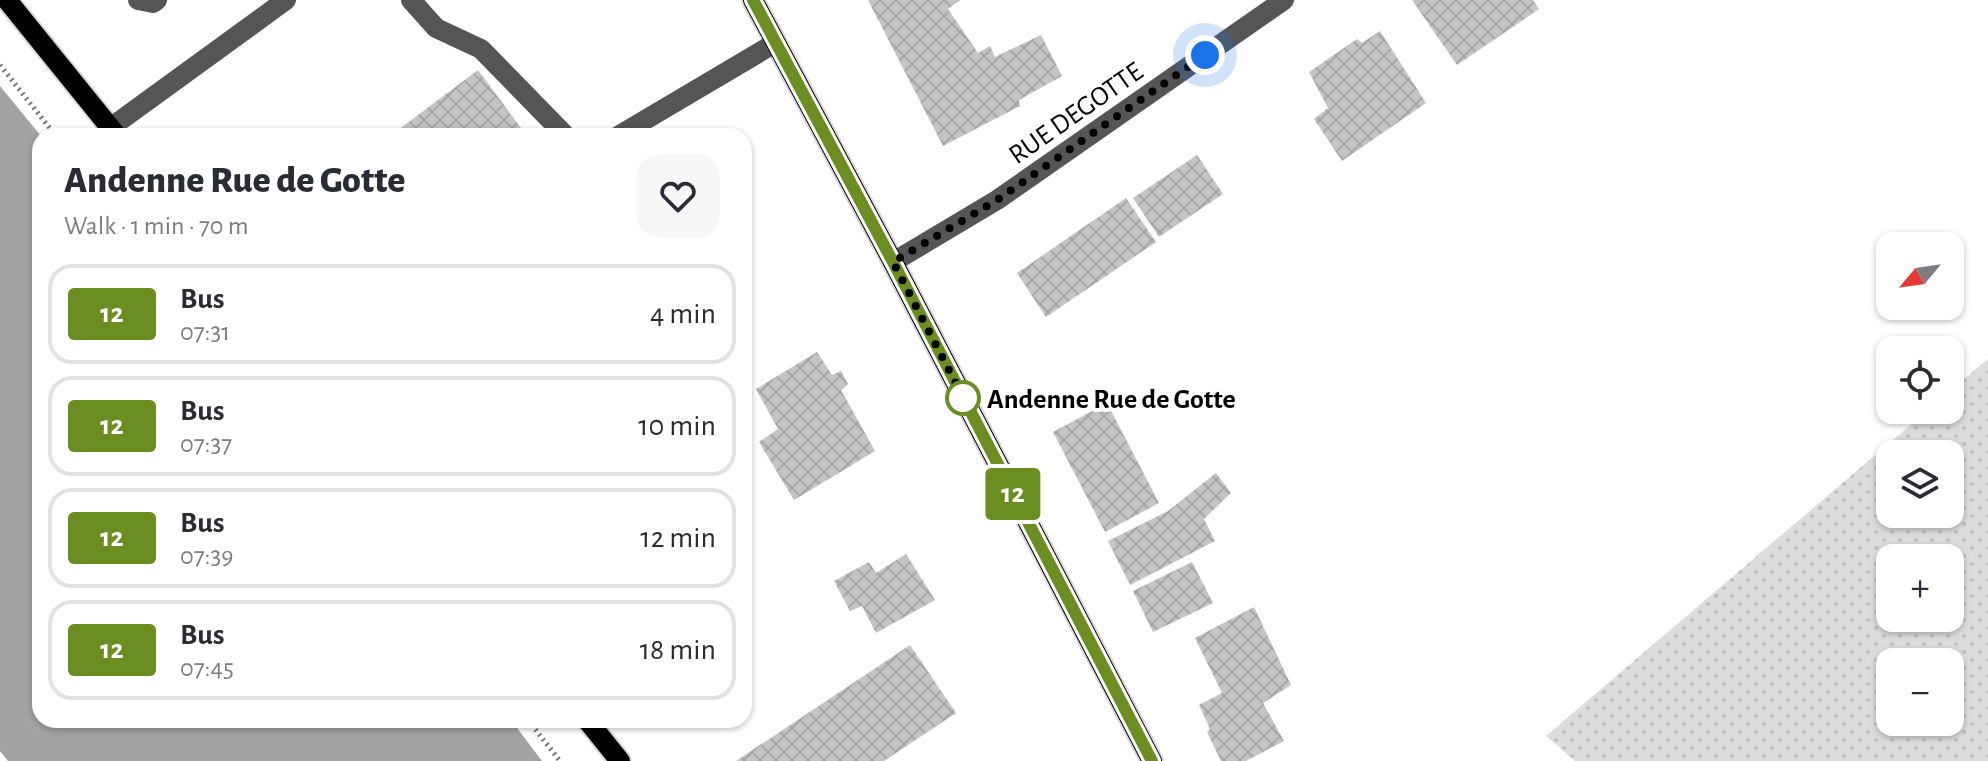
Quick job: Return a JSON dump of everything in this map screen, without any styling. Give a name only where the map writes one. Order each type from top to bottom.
[{"type":"main road","points":[[7,0],[111,128]]},
{"type":"main road","points":[[753,0],[1152,761]]},
{"type":"main road","points":[[593,728],[620,761]]},
{"type":"street","points":[[138,0],[153,3],[157,0]]},
{"type":"street","points":[[119,128],[286,0]]},
{"type":"street","points":[[411,0],[436,28],[481,49],[558,128]]},
{"type":"street","name":"RUE DEGOTTE","points":[[893,262],[997,200],[1284,0]]},
{"type":"street","points":[[632,128],[775,43]]},
{"type":"path","points":[[0,65],[50,128]]},
{"type":"path","points":[[534,728],[560,761]]},
{"type":"shaded area","points":[[0,86],[34,128],[32,128],[32,728],[517,728],[542,761],[8,761],[0,751]]},
{"type":"shaded area","points":[[1988,359],[1988,761],[1575,761],[1546,736],[1876,454],[1876,528],[1964,528],[1964,440],[1893,440],[1912,424],[1964,424],[1964,379]]},
{"type":"building","points":[[868,0],[960,0],[948,9],[978,53],[990,46],[995,57],[1041,35],[1062,76],[1019,100],[1020,106],[943,146]]},
{"type":"building","points":[[1412,0],[1533,0],[1539,9],[1457,65]]},
{"type":"building","points":[[1380,31],[1426,103],[1342,161],[1314,119],[1328,108],[1309,72],[1357,39],[1362,43]]},
{"type":"building","points":[[478,70],[521,128],[401,128]]},
{"type":"building","points":[[1197,155],[1223,194],[1159,237],[1133,198]]},
{"type":"building","points":[[1126,198],[1156,242],[1046,317],[1017,273]]},
{"type":"building","points":[[817,352],[832,375],[841,371],[848,384],[841,390],[875,451],[794,500],[759,442],[778,429],[756,389]]},
{"type":"building","points":[[1107,403],[1159,503],[1105,532],[1053,432]]},
{"type":"building","points":[[1216,473],[1231,493],[1204,519],[1215,541],[1130,585],[1108,541],[1168,511]]},
{"type":"building","points":[[906,554],[935,600],[876,633],[862,606],[850,611],[834,581],[869,562],[876,573]]},
{"type":"building","points":[[1192,562],[1213,603],[1153,632],[1133,591]]},
{"type":"building","points":[[1254,607],[1291,685],[1263,703],[1284,741],[1246,761],[1221,761],[1207,732],[1210,729],[1199,705],[1222,693],[1195,638]]},
{"type":"building","points":[[910,645],[956,713],[884,761],[736,761]]},
{"type":"bus line","name":"12","points":[[753,0],[1152,761]]},
{"type":"place","name":"Andenne Rue de Gotte","points":[[963,398]]},
{"type":"route","points":[[963,398],[966,403],[893,262],[997,200],[1205,55]]}]
